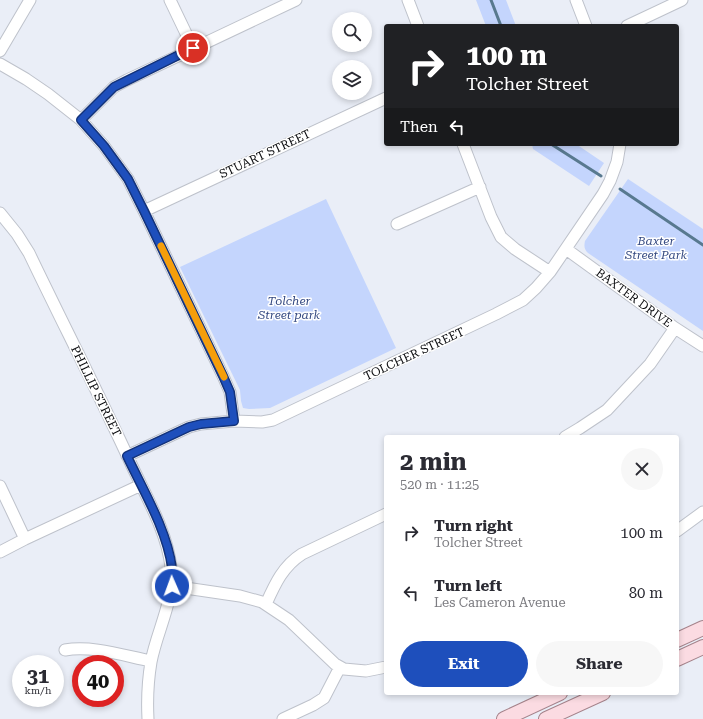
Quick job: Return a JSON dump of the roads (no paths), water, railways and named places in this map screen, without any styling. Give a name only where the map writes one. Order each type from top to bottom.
[{"type":"main road","points":[[679,639],[703,628]]},
{"type":"main road","points":[[679,658],[703,647]]},
{"type":"main road","points":[[504,719],[556,695]]},
{"type":"main road","points":[[546,719],[599,695]]},
{"type":"street","points":[[0,51],[30,0]]},
{"type":"street","points":[[170,0],[193,48]]},
{"type":"street","points":[[81,120],[114,87],[296,0]]},
{"type":"street","points":[[408,0],[417,24]]},
{"type":"street","points":[[576,0],[585,24]]},
{"type":"street","points":[[631,24],[682,0]]},
{"type":"street","points":[[0,64],[26,78],[81,120],[104,146],[128,179],[223,376],[230,392],[234,421]]},
{"type":"street","name":"STUART STREET","points":[[144,211],[384,99]]},
{"type":"street","points":[[464,146],[491,217],[501,237],[515,249],[550,272]]},
{"type":"street","name":"TOLCHER STREET","points":[[127,456],[189,427],[201,424],[234,421],[262,422],[273,420],[513,306],[530,295],[550,272],[566,249],[610,180],[618,162],[620,146]]},
{"type":"street","points":[[397,224],[480,187]]},
{"type":"street","name":"PHILLIP STREET","points":[[0,213],[17,234],[29,253],[141,485],[166,543],[172,567],[172,586],[170,599],[151,661],[147,695],[148,719]]},
{"type":"street","name":"BAXTER DRIVE","points":[[566,249],[675,328],[703,346]]},
{"type":"street","points":[[568,435],[607,410],[650,364],[675,328]]},
{"type":"street","points":[[0,552],[141,485]]},
{"type":"street","points":[[0,486],[25,539]]},
{"type":"street","points":[[679,530],[703,512]]},
{"type":"street","points":[[266,604],[278,577],[293,559],[384,515]]},
{"type":"street","points":[[172,586],[240,596],[266,604],[289,620],[340,667],[344,669],[366,671],[384,667]]},
{"type":"street","points":[[66,650],[77,648],[151,661]]},
{"type":"street","points":[[283,719],[313,705],[324,698],[340,667]]},
{"type":"waterway","points":[[491,0],[500,24]]},
{"type":"waterway","points":[[554,146],[601,176]]},
{"type":"waterway","points":[[620,189],[703,245]]},
{"type":"park label","name":"Baxter Street Park","points":[[656,248]]},
{"type":"park label","name":"Tolcher Street park","points":[[289,308]]}]
